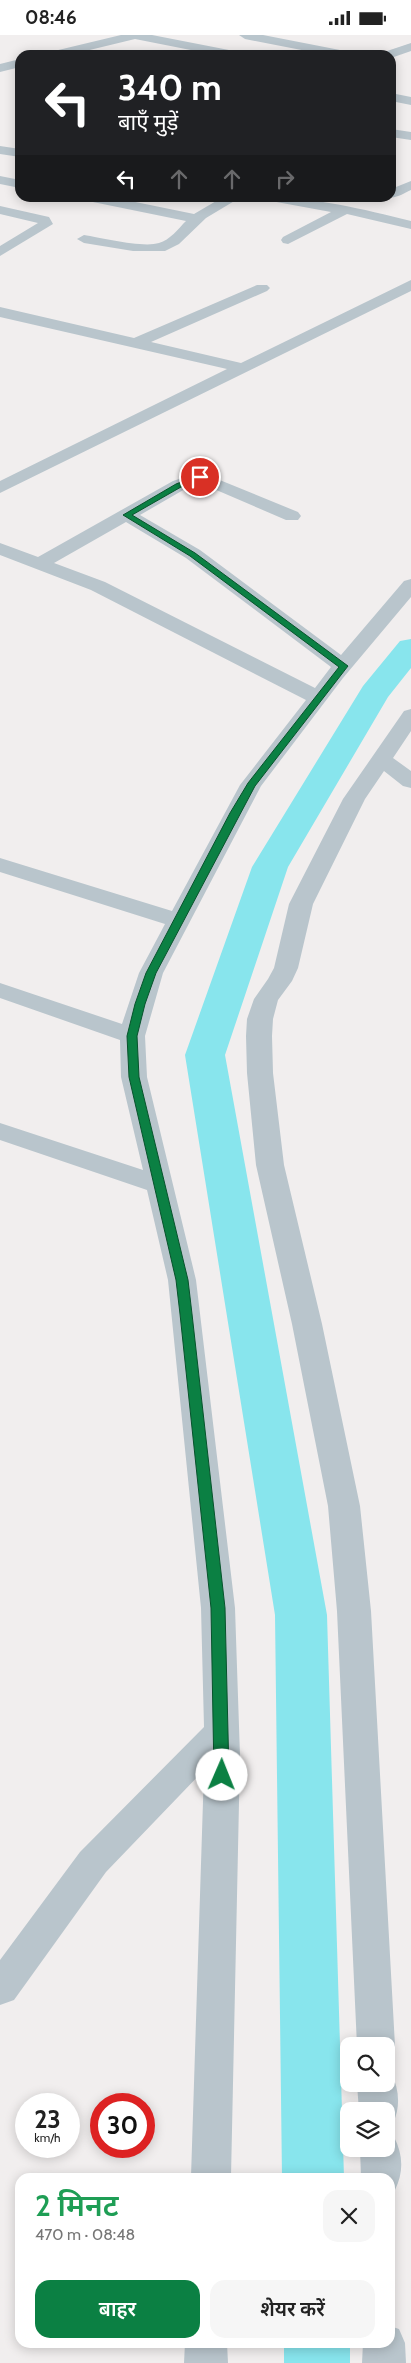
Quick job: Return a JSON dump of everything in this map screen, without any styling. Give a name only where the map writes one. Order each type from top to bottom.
[{"type":"street","points":[[74,50],[134,35],[209,50]]},
{"type":"street","points":[[246,35],[320,50]]},
{"type":"street","points":[[396,52],[411,47]]},
{"type":"street","points":[[0,68],[15,64]]},
{"type":"street","points":[[396,98],[411,101]]},
{"type":"street","points":[[396,134],[411,136]]},
{"type":"street","points":[[0,150],[15,152]]},
{"type":"street","points":[[0,157],[15,153]]},
{"type":"street","points":[[0,180],[15,183]]},
{"type":"street","points":[[396,192],[411,185]]},
{"type":"street","points":[[113,202],[197,219]]},
{"type":"street","points":[[84,239],[133,247],[160,248],[174,241],[197,219],[226,202]]},
{"type":"street","points":[[301,202],[348,210],[411,225]]},
{"type":"street","points":[[288,240],[348,210],[370,202]]},
{"type":"street","points":[[0,210],[44,221],[46,224],[0,252]]},
{"type":"street","points":[[0,488],[411,285]]},
{"type":"street","points":[[136,343],[262,288]]},
{"type":"street","points":[[0,312],[242,368]]},
{"type":"street","points":[[39,564],[179,485],[200,477],[292,516]]},
{"type":"street","points":[[127,515],[193,554],[344,666]]},
{"type":"street","points":[[0,549],[98,586],[318,698]]},
{"type":"street","points":[[211,2173],[222,1730],[218,1608],[182,1280],[134,1077],[132,1036],[140,1004],[151,973],[251,785],[318,698],[411,585]]},
{"type":"street","points":[[376,2037],[354,1611],[344,1506],[307,1324],[270,1165],[260,1073],[259,1036],[260,1019],[266,999],[280,981],[286,967],[301,904],[354,799],[411,715]]},
{"type":"street","points":[[381,759],[411,781]]},
{"type":"street","points":[[0,865],[178,920]]},
{"type":"street","points":[[0,990],[132,1036]]},
{"type":"street","points":[[0,1131],[159,1185]]},
{"type":"street","points":[[0,1989],[93,1862],[222,1730]]},
{"type":"street","points":[[380,2157],[381,2173]]},
{"type":"street","points":[[206,2348],[206,2363]]},
{"type":"street","points":[[384,2348],[384,2363]]},
{"type":"waterway","points":[[313,2173],[301,1615],[205,1055],[270,867],[374,693],[411,648]]},
{"type":"waterway","points":[[317,2348],[317,2363]]},
{"type":"route","points":[[200,477],[190,479],[127,515],[193,554],[344,666],[251,785],[151,973],[140,1004],[132,1036],[134,1077],[182,1280],[218,1608],[222,1775]]}]
